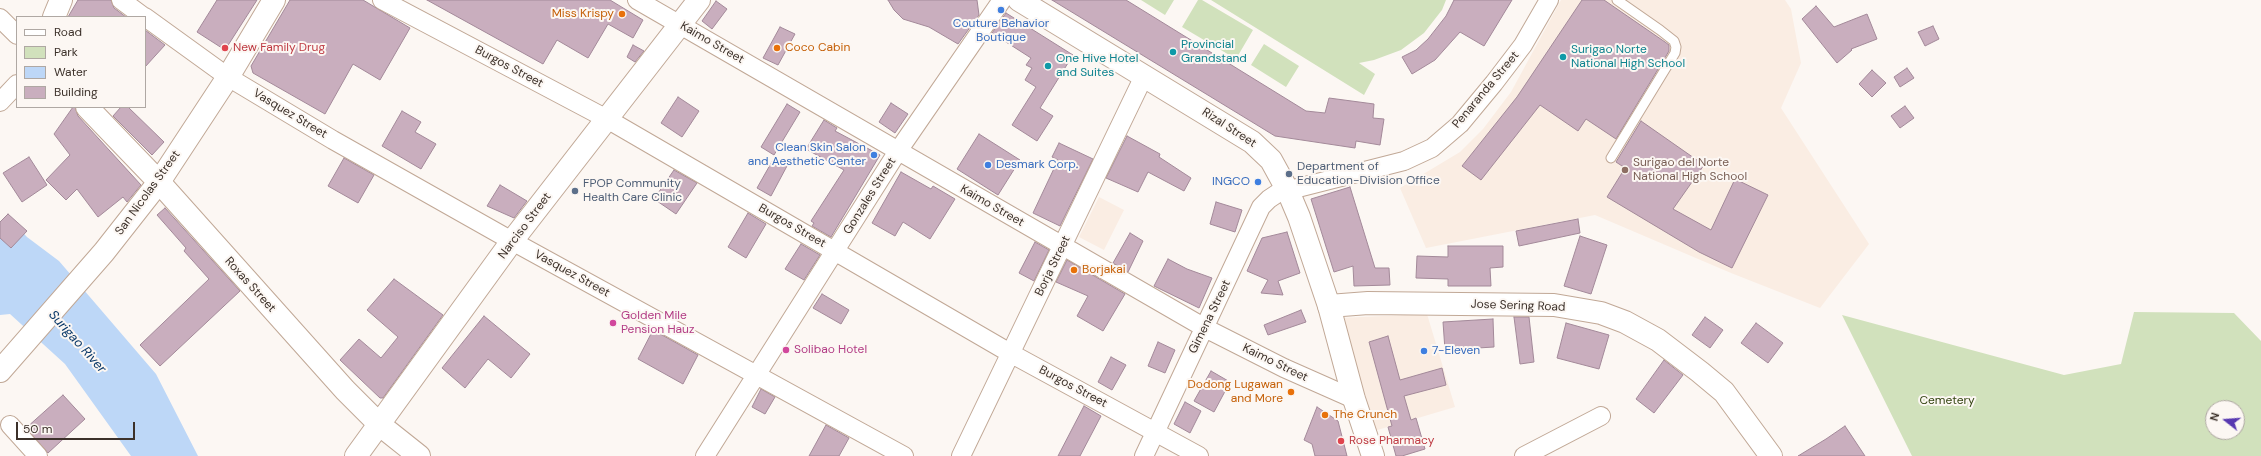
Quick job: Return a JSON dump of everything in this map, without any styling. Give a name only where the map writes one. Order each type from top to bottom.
[{"type":"main road","points":[[54,16],[61,0]]},
{"type":"main road","name":"San Nicolas Street","points":[[0,371],[104,252],[159,182],[228,77],[274,0]]},
{"type":"main road","name":"Narciso Street","points":[[356,456],[380,425],[512,241],[699,0]]},
{"type":"main road","name":"Rizal Street","points":[[1019,0],[1252,142],[1271,160],[1288,191],[1329,306],[1354,399],[1373,456]]},
{"type":"main road","name":"Roxas Street","points":[[88,108],[159,182],[345,390],[380,425],[420,456]]},
{"type":"main road","name":"Jose Sering Road","points":[[1329,306],[1368,303],[1554,305],[1601,313],[1625,322],[1658,340],[1724,392],[1771,456]]},
{"type":"street","name":"Vasquez Street","points":[[121,0],[144,16]]},
{"type":"street","name":"Burgos Street","points":[[382,0],[607,119],[1010,353],[1199,456]]},
{"type":"street","name":"Kaimo Street","points":[[637,0],[1205,328],[1284,368],[1354,399]]},
{"type":"street","name":"Gonzales Street","points":[[705,456],[755,373],[898,151],[1002,0]]},
{"type":"street","name":"Penaranda Street","points":[[1288,191],[1404,161],[1432,148],[1460,124],[1494,83],[1523,45],[1549,0]]},
{"type":"street","points":[[0,18],[16,34]]},
{"type":"street","name":"Vasquez Street","points":[[146,18],[228,77],[332,140],[512,241],[904,456]]},
{"type":"street","name":"Borja Street","points":[[961,456],[1144,76]]},
{"type":"street","points":[[0,102],[16,85]]},
{"type":"street","name":"Gimena Street","points":[[1144,456],[1154,431],[1205,328],[1261,207],[1269,199],[1288,191]]},
{"type":"street","points":[[1524,456],[1601,416]]},
{"type":"street","points":[[10,425],[38,456]]},
{"type":"lane","points":[[1611,158],[1674,54],[1676,47],[1674,41],[1617,0]]},
{"type":"shaded area","name":"Surigao del Norte National High School","points":[[1561,0],[1785,0],[1791,9],[1801,63],[1781,108],[1869,244],[1820,308],[1731,273],[1595,215],[1426,248],[1400,188],[1460,152],[1483,129],[1511,92]]},
{"type":"shaded area","points":[[1099,197],[1124,210],[1104,250],[1079,237]]},
{"type":"shaded area","points":[[1427,314],[1455,407],[1374,431],[1340,318]]},
{"type":"green space","points":[[1141,0],[1174,0],[1165,15]]},
{"type":"green space","points":[[1198,0],[1202,0],[1253,30],[1236,59],[1182,27]]},
{"type":"green space","points":[[1211,0],[1446,0],[1442,10],[1424,33],[1401,50],[1374,60],[1359,63],[1375,74],[1364,95]]},
{"type":"green space","points":[[1264,44],[1299,66],[1286,87],[1251,65]]},
{"type":"green space","name":"Cemetery","points":[[2134,312],[2234,313],[2261,341],[2261,456],[1912,456],[1842,315],[2064,375],[2121,364]]},
{"type":"water","name":"Surigao River","points":[[9,218],[27,237],[59,261],[156,374],[198,456],[131,456],[65,364],[10,314],[0,315],[0,226]]},
{"type":"building","points":[[78,0],[111,0],[114,8],[125,16],[69,16]]},
{"type":"building","points":[[217,0],[257,0],[225,50],[197,32]]},
{"type":"building","points":[[290,0],[363,0],[410,28],[380,80],[353,64],[325,114],[253,73],[251,66]]},
{"type":"building","points":[[427,0],[610,0],[643,20],[633,38],[608,24],[588,58],[557,40],[543,64]]},
{"type":"building","points":[[888,0],[977,0],[979,15],[958,44],[929,27],[903,19],[894,10]]},
{"type":"building","name":"Provincial Grandstand","points":[[1052,0],[1126,0],[1306,111],[1325,113],[1329,98],[1374,104],[1373,118],[1384,119],[1380,145],[1356,141],[1355,148],[1275,136]]},
{"type":"building","points":[[1454,0],[1512,0],[1484,46],[1460,32],[1435,60],[1412,74],[1402,57],[1416,50],[1428,39],[1446,16]]},
{"type":"building","points":[[1582,0],[1604,0],[1669,45],[1669,51],[1616,139],[1586,119],[1578,131],[1540,105],[1481,180],[1462,166],[1517,97]]},
{"type":"building","points":[[716,1],[727,9],[712,29],[702,21]]},
{"type":"building","points":[[1816,6],[1834,27],[1867,14],[1877,39],[1851,49],[1852,50],[1837,63],[1802,19]]},
{"type":"building","points":[[1006,13],[1073,55],[1040,108],[1053,116],[1037,141],[1012,125],[1036,87],[1025,80],[1032,68],[1026,65],[1031,58],[992,33]]},
{"type":"building","points":[[1933,26],[1939,39],[1925,46],[1918,32]]},
{"type":"building","points":[[780,27],[795,34],[778,65],[763,58]]},
{"type":"building","points":[[146,31],[165,45],[146,66]]},
{"type":"building","points":[[633,45],[644,51],[635,62],[627,57]]},
{"type":"building","points":[[1907,68],[1914,78],[1900,87],[1894,77]]},
{"type":"building","points":[[1872,70],[1886,83],[1872,97],[1859,84]]},
{"type":"building","points":[[678,97],[699,111],[682,137],[661,123]]},
{"type":"building","points":[[891,103],[908,114],[895,133],[879,122]]},
{"type":"building","points":[[787,104],[800,112],[774,155],[761,147]]},
{"type":"building","points":[[1905,106],[1914,118],[1900,128],[1891,116]]},
{"type":"building","points":[[72,108],[75,108],[78,116],[141,185],[127,202],[123,197],[98,217],[77,189],[66,200],[46,180],[70,155],[54,134]]},
{"type":"building","points":[[120,108],[129,108],[164,142],[152,155],[113,116]]},
{"type":"building","points":[[402,111],[421,122],[415,132],[436,144],[421,169],[382,146]]},
{"type":"building","points":[[824,120],[837,128],[835,131],[880,155],[831,237],[812,226],[814,223],[811,221],[844,170],[806,149]]},
{"type":"building","points":[[1641,121],[1704,165],[1673,209],[1711,230],[1735,179],[1768,195],[1732,268],[1699,252],[1607,197],[1625,168],[1616,162]]},
{"type":"building","name":"Desmark Corp.","points":[[979,134],[1020,160],[998,195],[957,169]]},
{"type":"building","points":[[1127,136],[1160,154],[1159,157],[1191,178],[1184,191],[1148,172],[1138,192],[1106,178]]},
{"type":"building","points":[[1059,143],[1093,159],[1060,226],[1033,213],[1058,160],[1052,157]]},
{"type":"building","points":[[29,157],[47,185],[22,202],[3,173]]},
{"type":"building","points":[[344,158],[374,175],[358,203],[328,186]]},
{"type":"building","points":[[774,158],[787,166],[771,196],[757,188]]},
{"type":"building","points":[[674,170],[697,183],[676,214],[654,199]]},
{"type":"building","points":[[901,172],[931,189],[933,186],[955,199],[930,239],[903,222],[895,236],[872,223]]},
{"type":"building","points":[[500,185],[527,201],[514,218],[487,206]]},
{"type":"building","points":[[1350,187],[1375,268],[1389,268],[1390,285],[1354,286],[1353,266],[1334,272],[1311,199]]},
{"type":"building","points":[[1216,202],[1242,210],[1235,232],[1210,224]]},
{"type":"building","points":[[165,208],[240,291],[160,366],[140,345],[209,279],[184,251],[186,248],[157,215]]},
{"type":"building","points":[[748,213],[766,224],[746,258],[728,247]]},
{"type":"building","points":[[8,214],[27,231],[11,248],[0,238],[0,222]]},
{"type":"building","points":[[1578,219],[1580,233],[1519,246],[1516,231]]},
{"type":"building","points":[[1287,232],[1300,273],[1278,281],[1283,295],[1261,293],[1268,280],[1247,271],[1262,238]]},
{"type":"building","points":[[1130,233],[1143,241],[1128,272],[1113,263]]},
{"type":"building","points":[[1580,236],[1607,245],[1591,294],[1564,286]]},
{"type":"building","points":[[1035,242],[1049,250],[1034,281],[1019,273]]},
{"type":"building","points":[[801,244],[820,255],[804,280],[785,269]]},
{"type":"building","points":[[1448,246],[1503,246],[1503,267],[1490,268],[1491,286],[1448,286],[1448,279],[1416,278],[1417,256],[1448,257]]},
{"type":"building","points":[[1168,259],[1187,269],[1212,278],[1199,308],[1154,286]]},
{"type":"building","points":[[1067,260],[1125,294],[1103,331],[1077,316],[1088,296],[1056,282]]},
{"type":"building","points":[[394,279],[443,315],[383,398],[380,398],[340,360],[359,339],[381,358],[398,337],[367,310]]},
{"type":"building","points":[[822,294],[849,310],[841,324],[813,308]]},
{"type":"building","points":[[1301,310],[1306,322],[1268,335],[1264,325]]},
{"type":"building","points":[[484,316],[530,354],[511,378],[488,359],[465,388],[442,368]]},
{"type":"building","points":[[1514,317],[1529,317],[1534,362],[1520,364]]},
{"type":"building","points":[[1705,317],[1723,330],[1710,348],[1692,335]]},
{"type":"building","points":[[1493,319],[1494,347],[1445,350],[1443,322]]},
{"type":"building","points":[[1566,323],[1609,335],[1599,369],[1557,358]]},
{"type":"building","points":[[1756,323],[1783,343],[1768,363],[1741,343]]},
{"type":"building","points":[[653,330],[698,355],[683,384],[638,359]]},
{"type":"building","points":[[1388,336],[1400,380],[1442,368],[1446,385],[1404,396],[1411,420],[1416,418],[1425,449],[1402,456],[1396,456],[1388,427],[1392,426],[1369,342]]},
{"type":"building","points":[[1158,342],[1175,350],[1165,373],[1148,366]]},
{"type":"building","points":[[1111,357],[1126,365],[1112,390],[1098,382]]},
{"type":"building","points":[[1664,360],[1683,375],[1654,413],[1636,399]]},
{"type":"building","points":[[1211,371],[1230,382],[1214,412],[1194,401]]},
{"type":"building","points":[[761,389],[775,397],[765,414],[752,407]]},
{"type":"building","points":[[63,395],[85,419],[48,453],[26,428]]},
{"type":"building","points":[[1185,402],[1201,411],[1190,433],[1174,424]]},
{"type":"building","points":[[1084,406],[1101,416],[1080,456],[1058,456]]},
{"type":"building","points":[[1317,407],[1338,421],[1347,456],[1315,456],[1312,444],[1304,440]]},
{"type":"building","points":[[826,425],[849,438],[839,456],[809,456]]},
{"type":"building","points":[[1845,426],[1865,456],[1798,456],[1826,439]]},
{"type":"place","name":"Couture Behavior Boutique","points":[[1001,10]]},
{"type":"place","name":"Miss Krispy","points":[[622,14]]},
{"type":"place","name":"New Family Drug","points":[[225,48]]},
{"type":"place","name":"Coco Cabin","points":[[777,48]]},
{"type":"place","name":"Provincial Grandstand","points":[[1173,52]]},
{"type":"place","name":"Surigao Norte National High School","points":[[1563,57]]},
{"type":"place","name":"One Hive Hotel and Suites","points":[[1048,66]]},
{"type":"place","name":"Clean Skin Salon and Aesthetic Center","points":[[874,155]]},
{"type":"place","name":"Desmark Corp.","points":[[988,165]]},
{"type":"place","name":"Surigao del Norte National High School","points":[[1625,170]]},
{"type":"place","name":"Department of Education-Division Office","points":[[1289,174]]},
{"type":"place","name":"INGCO","points":[[1258,182]]},
{"type":"place","name":"FPOP Community Health Care Clinic","points":[[575,191]]},
{"type":"place","name":"Borjakai","points":[[1074,270]]},
{"type":"place","name":"Golden Mile Pension Hauz","points":[[613,323]]},
{"type":"place","name":"Solibao Hotel","points":[[786,350]]},
{"type":"place","name":"7-Eleven","points":[[1424,351]]},
{"type":"place","name":"Dodong Lugawan and More","points":[[1291,392]]},
{"type":"place","name":"The Crunch","points":[[1325,415]]},
{"type":"place","name":"Rose Pharmacy","points":[[1341,441]]}]
